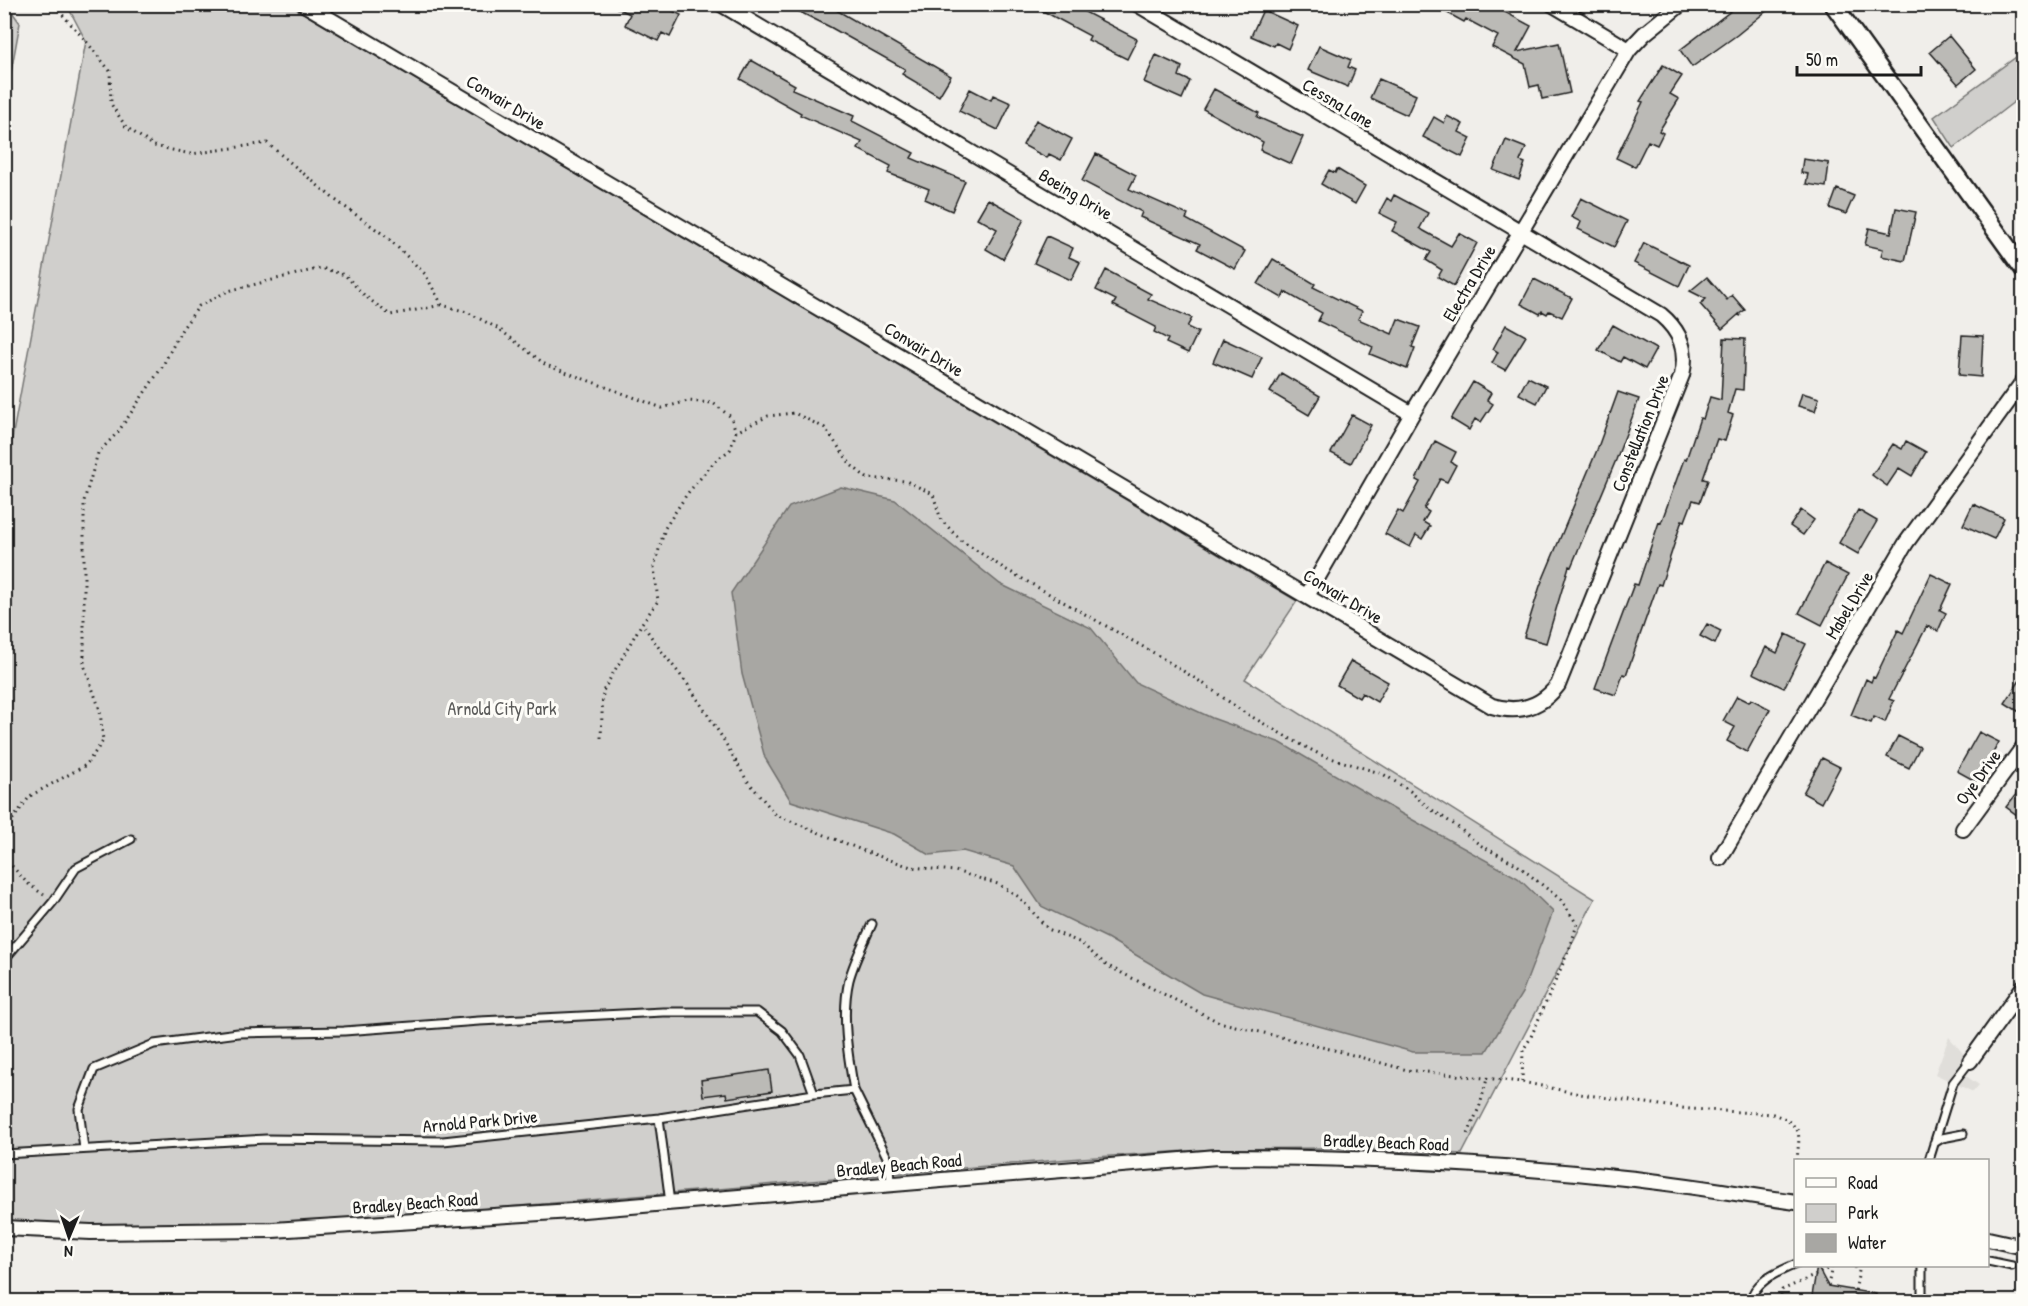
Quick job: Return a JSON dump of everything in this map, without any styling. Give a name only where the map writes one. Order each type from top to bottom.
[{"type":"street","name":"Convair Drive","points":[[304,4],[1492,705],[1511,710],[1530,707]]},
{"type":"street","name":"Boeing Drive","points":[[721,4],[1412,414]]},
{"type":"street","name":"Cessna Lane","points":[[1137,4],[1520,232]]},
{"type":"street","points":[[1552,4],[1629,50]]},
{"type":"street","name":"Electra Drive","points":[[1307,596],[1412,414],[1629,50],[1644,34],[1682,4]]},
{"type":"street","points":[[1833,4],[2023,269]]},
{"type":"street","name":"Constellation Drive","points":[[1520,232],[1661,315],[1675,329],[1685,356],[1679,383],[1558,685],[1546,699],[1530,707]]},
{"type":"street","name":"Mabel Drive","points":[[1720,858],[1906,543],[2024,380]]},
{"type":"street","name":"Oye Drive","points":[[1963,829],[2024,746]]},
{"type":"street","points":[[1970,1061],[2024,986]]},
{"type":"street","name":"Bradley Beach Road","points":[[4,1228],[91,1232],[273,1230],[572,1211],[1217,1157],[1325,1157],[1461,1163],[1626,1178],[1794,1203]]},
{"type":"street","points":[[1989,1239],[2024,1247]]},
{"type":"lane","points":[[4,960],[53,902],[76,868],[131,839]]},
{"type":"lane","points":[[872,924],[849,979],[846,1050],[854,1090],[887,1157],[892,1184]]},
{"type":"lane","points":[[84,1149],[80,1108],[94,1069],[154,1044],[238,1033],[344,1031],[479,1021],[663,1012],[757,1012],[782,1031],[800,1055],[814,1094]]},
{"type":"lane","points":[[1930,1159],[1953,1083],[1970,1061]]},
{"type":"lane","name":"Arnold Park Drive","points":[[4,1154],[266,1139],[443,1141],[659,1118],[854,1090]]},
{"type":"lane","points":[[659,1118],[670,1203]]},
{"type":"lane","points":[[1934,1143],[1942,1138],[1963,1134]]},
{"type":"lane","points":[[1989,1260],[2012,1266]]},
{"type":"lane","points":[[1750,1302],[1751,1295],[1760,1283],[1794,1265]]},
{"type":"lane","points":[[1922,1267],[1922,1302]]},
{"type":"path","points":[[58,4],[61,13],[110,71],[111,104],[126,127],[154,146],[191,154],[267,143],[334,199],[387,237],[425,274],[442,305]]},
{"type":"path","points":[[4,842],[13,819],[30,796],[87,765],[102,741],[100,710],[84,665],[84,501],[98,453],[118,432],[162,367],[182,329],[199,306],[228,291],[321,268],[345,274],[365,296],[390,315],[442,305],[467,312],[499,329],[546,365],[662,408],[688,401],[713,403],[731,417],[736,432],[730,450],[715,461],[694,486],[665,528],[654,567],[658,601],[642,623],[603,691],[601,738]]},
{"type":"path","points":[[736,432],[768,416],[794,413],[825,428],[851,465],[867,478],[906,481],[933,494],[941,520],[962,541],[1005,569],[1154,653],[1242,711],[1285,736],[1321,755],[1383,774],[1410,790],[1429,808],[1480,845],[1516,864],[1561,900],[1577,924],[1571,945],[1534,1031],[1523,1050],[1522,1082]]},
{"type":"path","points":[[642,623],[689,686],[746,779],[777,815],[864,851],[910,867],[955,871],[998,884],[1019,897],[1048,929],[1081,943],[1106,965],[1219,1022],[1407,1070],[1522,1082],[1580,1094],[1660,1105],[1773,1114],[1786,1119],[1798,1131],[1797,1159]]},
{"type":"path","points":[[4,857],[27,883],[53,902]]},
{"type":"path","points":[[1468,1134],[1480,1105],[1487,1079]]},
{"type":"path","points":[[1780,1302],[1782,1290],[1830,1267]]},
{"type":"path","points":[[1828,1286],[1831,1267]]},
{"type":"path","points":[[1853,1302],[1858,1271],[1855,1267]]},
{"type":"shaded area","points":[[1949,1037],[1973,1065],[1966,1076],[1979,1085],[1973,1092],[1935,1074]]},
{"type":"green space","points":[[4,5],[7,5],[20,23],[5,105]]},
{"type":"green space","name":"Arnold City Park","points":[[67,5],[290,5],[1297,601],[1245,679],[1595,899],[1462,1154],[1331,1148],[1217,1149],[273,1224],[94,1226],[5,1221],[5,476],[86,41]]},
{"type":"green space","points":[[2023,52],[2023,95],[1954,148],[1934,117]]},
{"type":"water","points":[[841,487],[895,500],[1000,584],[1091,628],[1136,683],[1212,718],[1281,743],[1402,814],[1518,878],[1553,912],[1522,993],[1486,1052],[1413,1052],[1202,994],[1107,938],[1041,906],[1014,866],[963,851],[930,855],[894,834],[791,801],[765,758],[742,674],[731,593],[789,507]]},
{"type":"building","points":[[609,4],[658,4],[681,15],[670,37],[662,33],[658,41],[625,25],[630,14]]},
{"type":"building","points":[[784,4],[826,4],[951,76],[939,96],[902,74],[905,69]]},
{"type":"building","points":[[1030,4],[1082,4],[1079,9],[1137,39],[1127,59],[1088,40],[1090,36]]},
{"type":"building","points":[[1431,4],[1490,4],[1531,26],[1517,52],[1559,43],[1570,93],[1542,99],[1539,85],[1530,87],[1525,64],[1492,47],[1498,36],[1466,19],[1464,22]]},
{"type":"building","points":[[1740,4],[1775,4],[1692,67],[1680,50]]},
{"type":"building","points":[[1263,10],[1298,26],[1288,49],[1276,43],[1274,46],[1251,36]]},
{"type":"building","points":[[1949,36],[1976,69],[1958,84],[1930,52]]},
{"type":"building","points":[[1319,46],[1351,60],[1348,67],[1355,70],[1348,87],[1308,70]]},
{"type":"building","points":[[1156,55],[1182,67],[1179,76],[1190,81],[1182,99],[1144,82]]},
{"type":"building","points":[[751,60],[795,85],[792,89],[854,116],[852,121],[914,153],[911,158],[965,181],[952,211],[925,199],[929,189],[888,173],[891,166],[858,149],[862,142],[800,115],[801,113],[740,79]]},
{"type":"building","points":[[1663,65],[1682,76],[1670,94],[1679,99],[1659,131],[1663,133],[1657,145],[1648,141],[1635,167],[1616,158],[1643,102],[1640,101]]},
{"type":"building","points":[[1379,79],[1416,95],[1407,115],[1370,98]]},
{"type":"building","points":[[970,89],[991,100],[993,95],[1011,103],[998,130],[959,111]]},
{"type":"building","points":[[1214,89],[1259,113],[1257,117],[1303,137],[1291,164],[1260,150],[1263,142],[1203,109]]},
{"type":"building","points":[[1447,116],[1463,124],[1459,132],[1471,138],[1462,157],[1423,137],[1434,117],[1444,123]]},
{"type":"building","points":[[1036,120],[1072,139],[1061,160],[1049,154],[1047,158],[1023,145]]},
{"type":"building","points":[[1506,140],[1526,148],[1520,161],[1525,163],[1519,180],[1493,170]]},
{"type":"building","points":[[1096,154],[1136,175],[1129,189],[1188,215],[1186,219],[1245,251],[1235,269],[1197,249],[1200,244],[1140,217],[1142,212],[1082,181]]},
{"type":"building","points":[[1803,159],[1829,163],[1826,187],[1806,184],[1808,174],[1801,173]]},
{"type":"building","points":[[1337,169],[1365,186],[1355,204],[1321,184],[1329,170],[1335,173]]},
{"type":"building","points":[[1837,189],[1854,196],[1846,214],[1830,208]]},
{"type":"building","points":[[1394,195],[1428,213],[1420,228],[1424,231],[1451,246],[1459,233],[1477,243],[1454,286],[1438,277],[1442,270],[1426,260],[1431,252],[1392,231],[1397,222],[1379,213],[1387,198],[1391,201]]},
{"type":"building","points":[[1581,198],[1627,221],[1614,247],[1578,229],[1581,222],[1571,217]]},
{"type":"building","points":[[988,199],[1024,219],[1003,259],[986,249],[997,229],[977,218]]},
{"type":"building","points":[[1896,208],[1916,212],[1905,261],[1881,256],[1883,249],[1865,245],[1869,228],[1891,233]]},
{"type":"building","points":[[1047,236],[1073,248],[1069,257],[1080,262],[1071,280],[1034,263]]},
{"type":"building","points":[[1644,243],[1689,265],[1679,286],[1634,263]]},
{"type":"building","points":[[1273,259],[1315,284],[1313,287],[1362,311],[1358,319],[1392,334],[1398,319],[1420,327],[1407,369],[1370,354],[1373,347],[1318,321],[1322,313],[1285,292],[1282,298],[1258,284]]},
{"type":"building","points":[[1106,270],[1151,294],[1148,299],[1192,318],[1187,327],[1198,332],[1188,353],[1166,343],[1168,339],[1154,332],[1156,327],[1113,305],[1116,300],[1096,290]]},
{"type":"building","points":[[1707,277],[1727,300],[1732,295],[1745,310],[1739,314],[1741,316],[1738,315],[1722,329],[1700,304],[1706,299],[1690,291]]},
{"type":"building","points":[[1534,279],[1572,298],[1562,317],[1549,311],[1547,314],[1542,311],[1540,314],[1521,304]]},
{"type":"building","points":[[1506,325],[1526,336],[1505,370],[1492,363],[1498,352],[1493,349]]},
{"type":"building","points":[[1613,325],[1656,349],[1645,369],[1623,357],[1620,362],[1598,350]]},
{"type":"building","points":[[1962,335],[1983,336],[1981,377],[1959,375]]},
{"type":"building","points":[[1724,338],[1745,339],[1743,390],[1735,389],[1728,413],[1733,415],[1725,441],[1717,439],[1703,479],[1708,480],[1700,502],[1693,500],[1685,521],[1682,520],[1661,585],[1658,584],[1626,675],[1623,674],[1616,695],[1595,688],[1634,584],[1638,585],[1659,522],[1661,523],[1684,459],[1686,460],[1700,418],[1703,419],[1710,397],[1721,400]]},
{"type":"building","points":[[1223,339],[1262,357],[1252,379],[1213,362]]},
{"type":"building","points":[[1281,373],[1320,396],[1309,415],[1270,392]]},
{"type":"building","points":[[1528,377],[1546,386],[1537,403],[1519,394]]},
{"type":"building","points":[[1473,382],[1491,393],[1487,400],[1493,404],[1481,422],[1475,419],[1469,430],[1451,419]]},
{"type":"building","points":[[1618,392],[1639,399],[1616,460],[1571,567],[1569,566],[1546,643],[1524,637],[1540,586],[1597,450]]},
{"type":"building","points":[[1802,393],[1819,398],[1815,411],[1798,406]]},
{"type":"building","points":[[1352,415],[1371,425],[1351,463],[1331,453]]},
{"type":"building","points":[[1435,441],[1456,452],[1451,462],[1456,465],[1447,482],[1440,479],[1424,509],[1429,512],[1423,522],[1430,526],[1422,539],[1416,535],[1410,547],[1385,534],[1398,510],[1403,513],[1420,482],[1416,480]]},
{"type":"building","points":[[1906,441],[1926,452],[1912,476],[1899,468],[1887,486],[1872,475],[1893,444],[1902,449]]},
{"type":"building","points":[[1973,504],[2004,518],[1994,539],[1963,525]]},
{"type":"building","points":[[1801,510],[1814,520],[1803,535],[1790,526]]},
{"type":"building","points":[[1858,510],[1877,521],[1858,554],[1839,543]]},
{"type":"building","points":[[1825,563],[1848,575],[1822,625],[1799,613]]},
{"type":"building","points":[[1931,574],[1952,584],[1940,610],[1946,613],[1938,631],[1927,626],[1889,699],[1894,701],[1885,722],[1874,717],[1871,723],[1851,715],[1866,679],[1871,682],[1873,677],[1875,678],[1898,630],[1903,633]]},
{"type":"building","points":[[1707,624],[1721,631],[1715,644],[1700,636]]},
{"type":"building","points":[[1786,634],[1806,644],[1784,688],[1753,673],[1766,647],[1777,653]]},
{"type":"building","points":[[1351,661],[1388,682],[1377,702],[1362,693],[1359,698],[1337,685]]},
{"type":"building","points":[[2024,674],[2024,715],[2005,703]]},
{"type":"building","points":[[1737,696],[1749,702],[1751,699],[1770,709],[1747,752],[1727,741],[1735,727],[1723,721]]},
{"type":"building","points":[[1979,732],[1999,742],[1977,782],[1957,771]]},
{"type":"building","points":[[1898,736],[1920,747],[1909,768],[1887,757]]},
{"type":"building","points":[[1822,758],[1840,767],[1821,803],[1803,793]]},
{"type":"building","points":[[2024,784],[2024,820],[2006,807]]},
{"type":"building","points":[[769,1070],[772,1091],[727,1098],[726,1093],[703,1096],[701,1080]]},
{"type":"building","points":[[1817,1267],[1828,1286],[1876,1294],[1875,1302],[1811,1302]]}]
